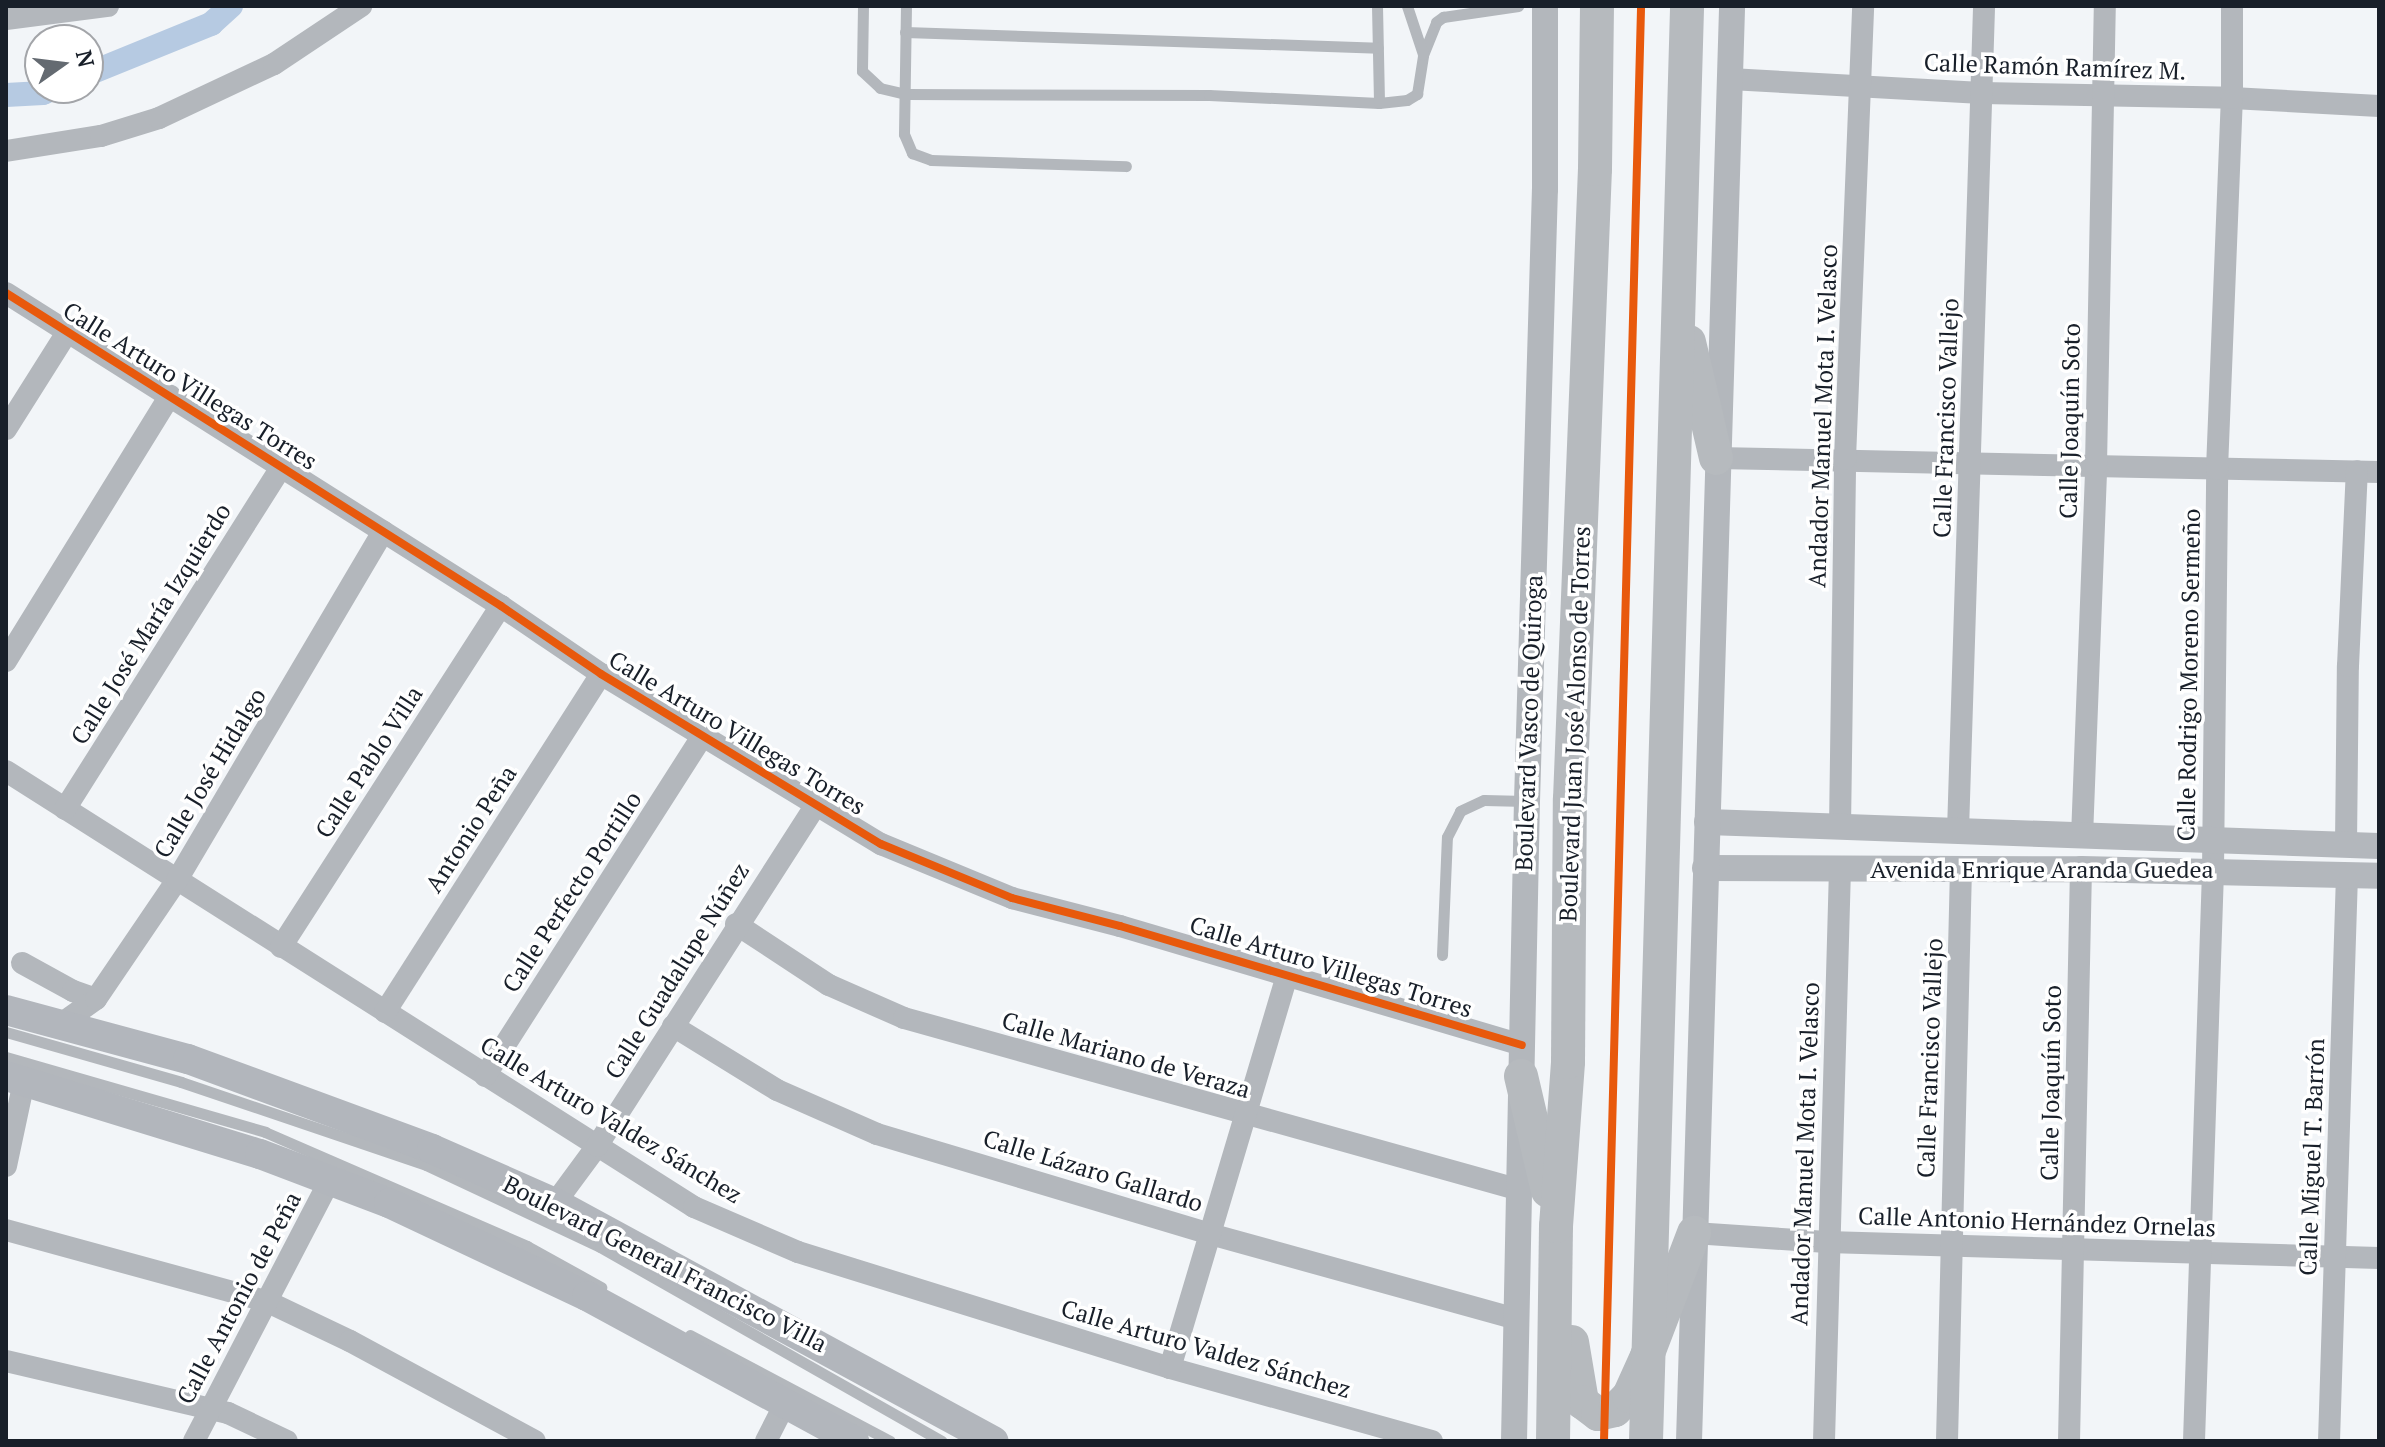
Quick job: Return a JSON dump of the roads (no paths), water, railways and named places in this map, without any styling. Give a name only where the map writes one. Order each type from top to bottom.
[{"type":"main road","name":"Boulevard Juan José Alonso de Torres","points":[[1553,1441],[1556,1226],[1568,1062],[1570,799],[1595,169],[1597,6]]},
{"type":"main road","points":[[1646,1441],[1687,6]]},
{"type":"main road","points":[[1678,295],[1716,458]]},
{"type":"main road","name":"Boulevard General Francisco Villa","points":[[6,1010],[188,1059],[319,1104],[555,1203],[994,1441]]},
{"type":"main road","points":[[1522,1060],[1556,1226],[1582,1402],[1598,1414],[1615,1410],[1629,1396],[1694,1233]]},
{"type":"main road","points":[[12,1071],[330,1180],[475,1241],[587,1296],[784,1406],[854,1441]]},
{"type":"street","points":[[6,19],[108,6]]},
{"type":"street","points":[[6,151],[101,136],[159,118],[274,64],[361,6]]},
{"type":"street","name":"Boulevard Vasco de Quiroga","points":[[1514,1441],[1527,801],[1545,189],[1545,6]]},
{"type":"street","points":[[1689,1441],[1716,458],[1732,6]]},
{"type":"street","name":"Andador Manuel Mota I. Velasco","points":[[1840,828],[1845,459],[1863,6]]},
{"type":"street","name":"Calle Francisco Vallejo","points":[[1958,831],[1984,6]]},
{"type":"street","name":"Calle Joaquín Soto","points":[[2082,837],[2096,465],[2105,6]]},
{"type":"street","name":"Calle Rodrigo Moreno Sermeño","points":[[2194,1441],[2213,871],[2217,469],[2232,98],[2232,6]]},
{"type":"street","name":"Calle Ramón Ramírez M.","points":[[1730,79],[1982,93],[2232,98],[2379,106]]},
{"type":"street","name":"Calle Arturo Villegas Torres","points":[[6,293],[501,606],[601,674],[881,844],[1012,898],[1287,975],[1522,1060]]},
{"type":"street","points":[[6,429],[68,331]]},
{"type":"street","points":[[6,661],[170,395]]},
{"type":"street","points":[[1716,458],[2368,471],[2348,666],[2346,845]]},
{"type":"street","name":"Calle José María Izquierdo","points":[[65,809],[281,467]]},
{"type":"street","name":"Calle José Hidalgo","points":[[61,1024],[96,999],[177,880],[383,531]]},
{"type":"street","name":"Calle Pablo Villa","points":[[281,947],[501,606]]},
{"type":"street","name":"Antonio Peña","points":[[385,1012],[601,674]]},
{"type":"street","name":"Calle Perfecto Portillo","points":[[485,1076],[702,737]]},
{"type":"street","name":"Calle Arturo Valdez Sánchez","points":[[6,771],[694,1207],[798,1252],[1170,1368],[1432,1441]]},
{"type":"street","name":"Calle Guadalupe Núñez","points":[[555,1203],[597,1146],[736,924],[815,806]]},
{"type":"street","name":"Avenida Enrique Aranda Guedea","points":[[1707,822],[2379,846]]},
{"type":"street","name":"Avenida Enrique Aranda Guedea","points":[[1705,868],[2081,869],[2379,876]]},
{"type":"street","name":"Andador Manuel Mota I. Velasco","points":[[1824,1441],[1827,1242],[1840,869]]},
{"type":"street","name":"Calle Francisco Vallejo","points":[[1947,1441],[1961,869]]},
{"type":"street","name":"Calle Joaquín Soto","points":[[2069,1441],[2081,869]]},
{"type":"street","name":"Calle Miguel T. Barrón","points":[[2329,1441],[2347,875]]},
{"type":"street","name":"Calle Mariano de Veraza","points":[[736,924],[829,985],[904,1018],[1244,1116],[1520,1190]]},
{"type":"street","points":[[22,963],[73,991],[96,999]]},
{"type":"street","points":[[1170,1368],[1287,975]]},
{"type":"street","name":"Calle Lázaro Gallardo","points":[[673,1026],[777,1090],[877,1134],[1210,1234],[1517,1319]]},
{"type":"street","points":[[6,1166],[12,1071]]},
{"type":"street","name":"Calle Antonio de Peña","points":[[194,1441],[330,1180]]},
{"type":"street","points":[[6,1230],[266,1301],[350,1341],[535,1441]]},
{"type":"street","name":"Calle Antonio Hernández Ornelas","points":[[1694,1233],[1827,1242],[2379,1258]]},
{"type":"street","points":[[6,1361],[228,1413],[287,1441]]},
{"type":"street","points":[[766,1441],[784,1406]]},
{"type":"lane","points":[[863,6],[862,71],[880,88],[907,94],[1209,95],[1379,103],[1407,100],[1417,94],[1423,55],[1436,22],[1443,17],[1518,6]]},
{"type":"lane","points":[[906,6],[904,134],[912,153],[931,160],[1126,166]]},
{"type":"lane","points":[[1377,6],[1379,103]]},
{"type":"lane","points":[[1407,6],[1423,55]]},
{"type":"lane","points":[[905,32],[1378,48]]},
{"type":"lane","points":[[1442,955],[1447,837],[1460,811],[1484,800],[1527,801]]},
{"type":"lane","points":[[6,1032],[181,1082],[426,1165],[600,1247],[942,1441]]},
{"type":"lane","points":[[12,1071],[265,1132],[527,1246],[609,1291]]},
{"type":"lane","points":[[676,1328],[890,1441]]},
{"type":"waterway","points":[[104,67],[211,24],[231,6]]},
{"type":"waterway","points":[[6,95],[24,94]]}]
